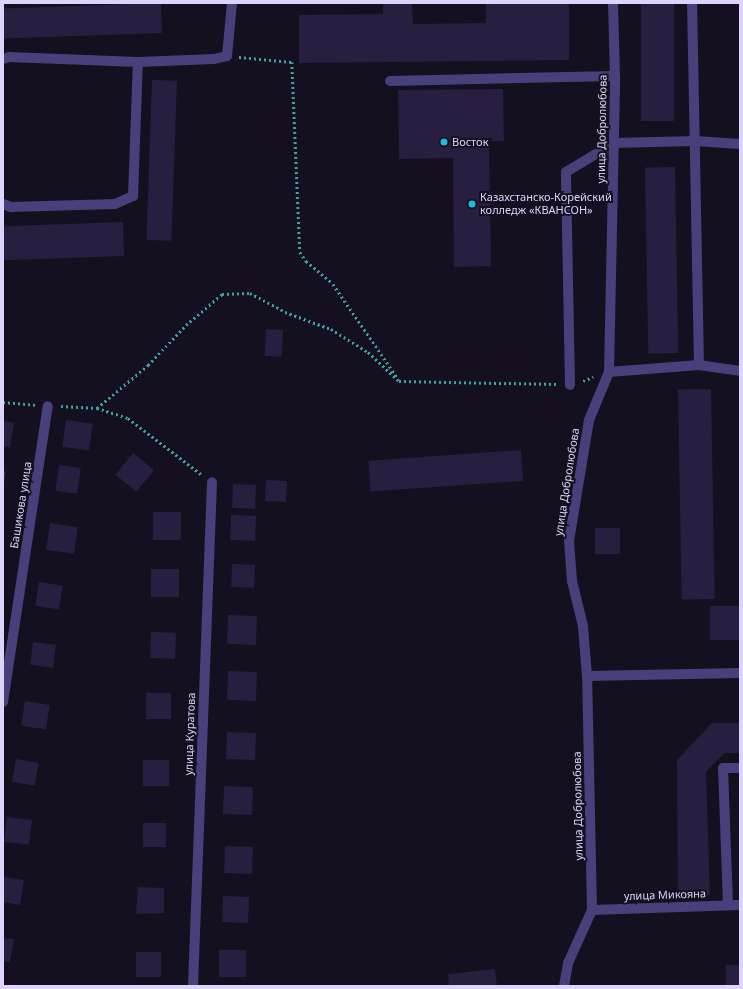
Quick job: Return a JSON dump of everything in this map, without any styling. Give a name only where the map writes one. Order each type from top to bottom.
[{"type":"street","points":[[3,59],[10,57],[138,62],[214,59],[227,56],[232,3]]},
{"type":"street","name":"улица Добролюбова","points":[[564,986],[568,963],[592,910],[587,676],[583,626],[572,581],[569,541],[589,420],[609,372],[615,76],[614,3]]},
{"type":"street","points":[[692,3],[696,141],[699,365]]},
{"type":"street","points":[[3,204],[10,207],[115,204],[133,196],[138,62]]},
{"type":"street","points":[[390,81],[615,76]]},
{"type":"street","points":[[570,385],[566,172],[614,143],[696,141],[740,144]]},
{"type":"street","points":[[609,372],[699,365],[740,371]]},
{"type":"street","name":"Башикова улица","points":[[3,702],[48,406]]},
{"type":"street","name":"улица Куратова","points":[[193,986],[212,482]]},
{"type":"street","points":[[587,676],[740,673]]},
{"type":"street","points":[[728,904],[723,768],[740,768]]},
{"type":"street","name":"улица Микояна","points":[[592,910],[728,904],[740,905]]},
{"type":"path","points":[[227,56],[292,62],[300,252],[306,261],[333,284],[399,381]]},
{"type":"path","points":[[96,408],[148,365],[186,325],[222,294],[250,293],[285,312],[332,329],[368,352],[399,381],[570,385],[609,372]]},
{"type":"path","points":[[3,402],[96,408],[128,418],[212,482]]},
{"type":"building","points":[[161,3],[162,33],[4,38],[3,9]]},
{"type":"building","points":[[383,3],[412,3],[413,24],[486,23],[486,3],[569,3],[569,60],[299,63],[299,15],[383,14]]},
{"type":"building","points":[[641,3],[674,3],[674,121],[641,121]]},
{"type":"building","points":[[152,80],[177,81],[171,241],[146,240]]},
{"type":"building","points":[[503,89],[504,141],[489,141],[491,266],[454,267],[453,158],[399,159],[398,90]]},
{"type":"building","points":[[675,167],[678,353],[648,353],[645,168]]},
{"type":"building","points":[[123,222],[124,256],[4,260],[3,226]]},
{"type":"building","points":[[266,329],[283,330],[282,357],[265,356]]},
{"type":"building","points":[[711,389],[715,599],[682,600],[678,390]]},
{"type":"building","points":[[66,420],[93,424],[89,450],[62,447]]},
{"type":"building","points":[[3,421],[14,423],[10,447],[3,446]]},
{"type":"building","points":[[521,450],[523,481],[371,492],[368,461]]},
{"type":"building","points":[[133,453],[154,470],[136,492],[115,475]]},
{"type":"building","points":[[59,465],[81,468],[77,494],[55,491]]},
{"type":"building","points":[[3,471],[6,471],[4,482],[3,482]]},
{"type":"building","points":[[266,480],[287,481],[286,502],[265,501]]},
{"type":"building","points":[[233,484],[256,485],[255,509],[232,508]]},
{"type":"building","points":[[153,512],[181,512],[181,540],[153,540]]},
{"type":"building","points":[[231,515],[256,516],[255,541],[230,540]]},
{"type":"building","points":[[50,523],[78,527],[74,554],[46,550]]},
{"type":"building","points":[[595,528],[620,528],[620,554],[595,554]]},
{"type":"building","points":[[232,564],[255,565],[254,588],[231,587]]},
{"type":"building","points":[[151,569],[179,569],[179,597],[151,597]]},
{"type":"building","points":[[39,582],[63,586],[59,609],[35,606]]},
{"type":"building","points":[[710,606],[740,606],[740,640],[710,640]]},
{"type":"building","points":[[228,615],[257,616],[256,645],[227,644]]},
{"type":"building","points":[[151,632],[176,633],[175,659],[150,658]]},
{"type":"building","points":[[33,642],[56,645],[53,668],[30,665]]},
{"type":"building","points":[[228,671],[257,672],[256,701],[227,700]]},
{"type":"building","points":[[146,693],[171,693],[171,719],[146,719]]},
{"type":"building","points":[[25,701],[50,705],[46,730],[21,726]]},
{"type":"building","points":[[712,723],[740,723],[740,753],[724,753],[706,772],[710,895],[678,897],[677,760]]},
{"type":"building","points":[[227,732],[256,733],[255,760],[226,759]]},
{"type":"building","points":[[16,759],[39,763],[35,786],[12,782]]},
{"type":"building","points":[[143,760],[169,760],[169,786],[143,786]]},
{"type":"building","points":[[224,786],[253,787],[252,815],[223,814]]},
{"type":"building","points":[[7,817],[32,820],[29,845],[4,842]]},
{"type":"building","points":[[143,823],[166,823],[166,847],[143,847]]},
{"type":"building","points":[[225,846],[253,847],[252,874],[224,873]]},
{"type":"building","points":[[3,877],[24,880],[20,905],[3,902]]},
{"type":"building","points":[[138,887],[164,888],[164,913],[136,914]]},
{"type":"building","points":[[223,896],[249,897],[248,923],[222,922]]},
{"type":"building","points":[[3,938],[14,939],[10,962],[3,961]]},
{"type":"building","points":[[219,950],[246,950],[246,977],[219,977]]},
{"type":"building","points":[[136,952],[161,952],[161,977],[136,977]]},
{"type":"building","points":[[726,965],[740,965],[740,986],[726,986]]},
{"type":"building","points":[[495,969],[497,986],[449,986],[448,974]]},
{"type":"place","name":"Восток","points":[[444,142]]},
{"type":"place","name":"Казахстанско-Корейский колледж «КВАНСОН»","points":[[472,204]]}]
